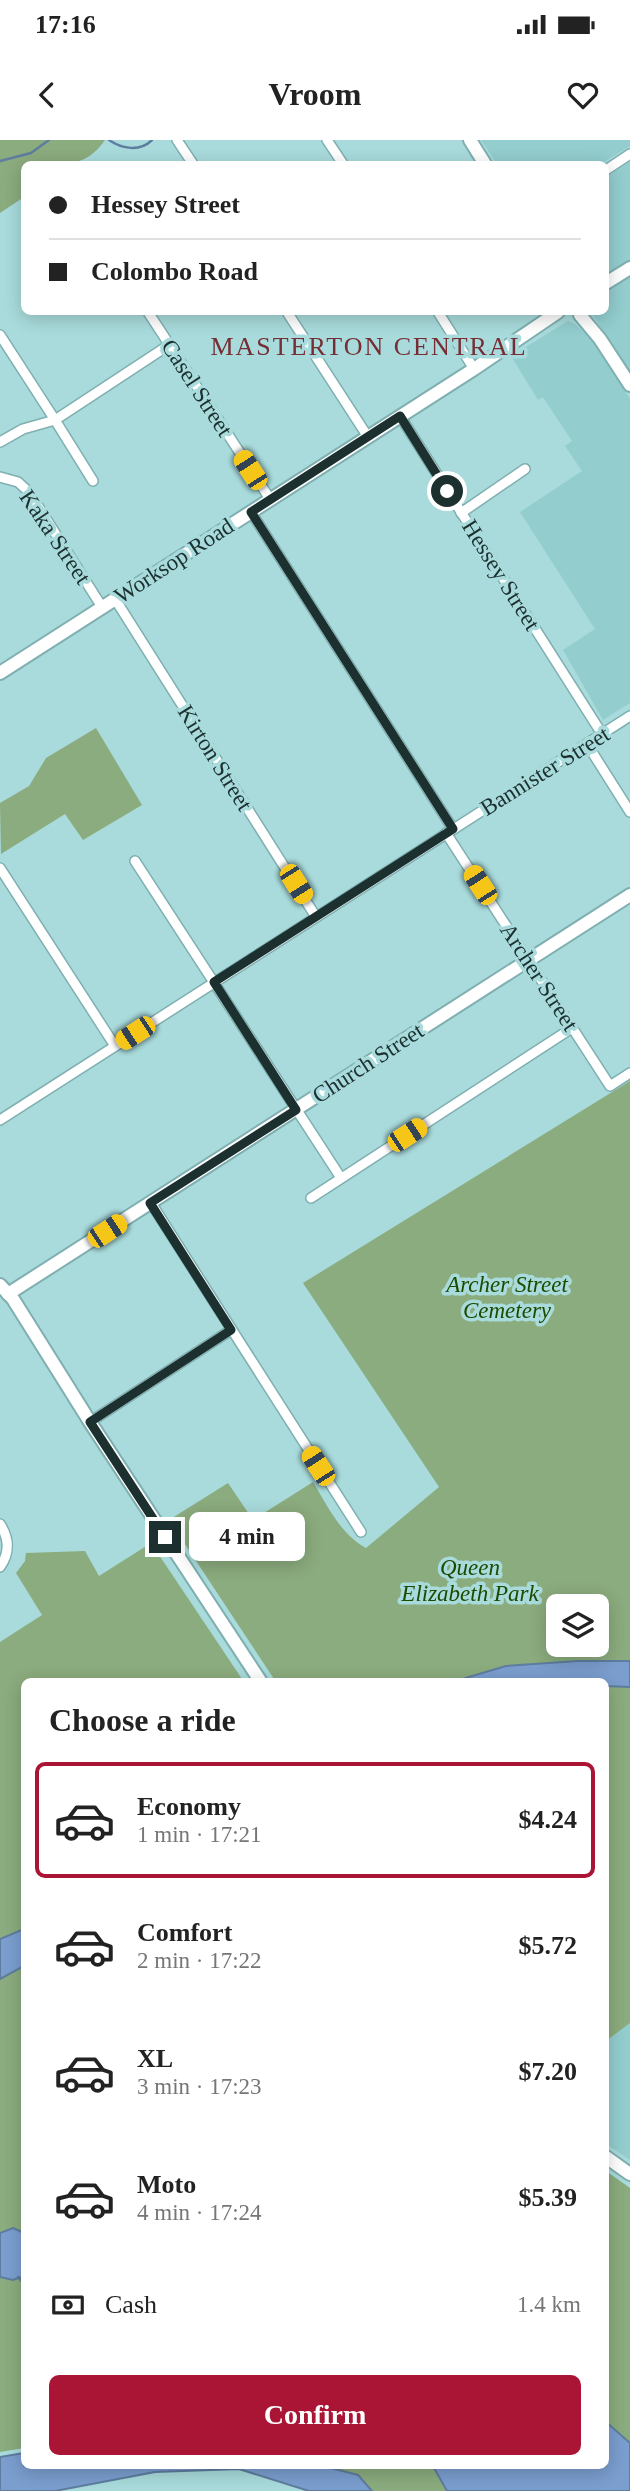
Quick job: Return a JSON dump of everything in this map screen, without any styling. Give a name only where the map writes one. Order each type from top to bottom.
[{"type":"street","points":[[177,140],[190,161]]},
{"type":"street","points":[[327,140],[341,161]]},
{"type":"street","points":[[470,140],[483,161]]},
{"type":"street","points":[[609,168],[630,154]]},
{"type":"street","points":[[609,281],[630,268]]},
{"type":"street","name":"Casel Street","points":[[150,315],[270,499]]},
{"type":"street","points":[[289,315],[368,437]]},
{"type":"street","points":[[440,315],[474,369]]},
{"type":"street","name":"Worksop Road","points":[[0,673],[474,369],[554,315]]},
{"type":"street","points":[[583,315],[630,385]]},
{"type":"street","points":[[0,335],[93,481]]},
{"type":"street","points":[[0,442],[23,429],[55,420],[169,345]]},
{"type":"street","name":"Hessey Street","points":[[400,416],[602,734]]},
{"type":"street","points":[[461,513],[525,469]]},
{"type":"street","name":"Kaka Street","points":[[0,477],[18,482],[29,492],[102,607]]},
{"type":"street","name":"Archer Street","points":[[251,512],[528,961],[610,1086],[630,1073]]},
{"type":"street","name":"Kirton Street","points":[[114,599],[316,917]]},
{"type":"street","name":"Bannister Street","points":[[0,1120],[630,716]]},
{"type":"street","points":[[587,744],[630,812]]},
{"type":"street","points":[[135,860],[341,1178]]},
{"type":"street","points":[[0,868],[115,1046]]},
{"type":"street","name":"Church Street","points":[[3,1293],[150,1203],[630,895]]},
{"type":"street","points":[[311,1198],[572,1028]]},
{"type":"street","points":[[150,1203],[361,1532]]},
{"type":"street","points":[[3,1293],[258,1678]]},
{"type":"street","points":[[90,1422],[231,1330]]},
{"type":"street","points":[[0,1524],[8,1545],[6,1559],[0,1567]]},
{"type":"street","points":[[609,2159],[630,2174]]},
{"type":"shaded area","points":[[481,140],[630,140],[630,146],[606,161],[495,161]]},
{"type":"shaded area","points":[[630,162],[630,260],[609,274],[609,175]]},
{"type":"shaded area","points":[[630,275],[630,373],[593,315],[609,315],[609,288]]},
{"type":"shaded area","points":[[568,321],[594,341],[630,399],[630,703],[603,720],[563,650],[595,629],[520,512],[582,471],[565,446],[572,441],[543,397],[538,400],[511,356]]},
{"type":"shaded area","points":[[630,1661],[630,1687],[609,1686],[609,1678],[466,1678],[506,1666]]},
{"type":"shaded area","points":[[21,1930],[21,1968],[0,1979],[0,1939]]},
{"type":"shaded area","points":[[630,2023],[630,2160],[609,2146],[609,2039]]},
{"type":"shaded area","points":[[13,2228],[21,2232],[21,2277],[13,2280],[0,2277],[0,2233]]},
{"type":"shaded area","points":[[609,2425],[630,2443],[630,2491],[447,2491],[435,2469],[609,2469]]},
{"type":"shaded area","points":[[21,2454],[21,2469],[239,2469],[155,2472],[55,2491],[0,2491],[0,2457]]},
{"type":"shaded area","points":[[239,2469],[335,2469],[358,2475],[372,2491],[309,2491]]},
{"type":"green space","points":[[0,140],[105,140],[97,150],[79,161],[21,161],[21,199],[0,213]]},
{"type":"green space","points":[[96,728],[142,805],[83,840],[65,814],[1,854],[0,803],[29,786],[46,758]]},
{"type":"green space","points":[[630,1081],[630,1661],[578,1661],[461,1678],[273,1678],[169,1520],[228,1483],[253,1520],[313,1482],[342,1527],[366,1548],[439,1487],[303,1283]]},
{"type":"green space","points":[[151,1543],[241,1678],[21,1678],[21,1930],[0,1939],[0,1642],[42,1615],[16,1573],[25,1561],[26,1553],[85,1551],[99,1576]]},
{"type":"green space","points":[[609,1686],[630,1687],[630,2023],[609,2039]]},
{"type":"green space","points":[[21,1968],[21,2448],[0,2452],[0,1979]]},
{"type":"green space","points":[[609,2173],[630,2188],[630,2491],[358,2491],[345,2472],[338,2469],[609,2469]]},
{"type":"waterway","points":[[0,161],[31,153],[49,140]]},
{"type":"waterway","points":[[109,140],[131,148],[137,148],[152,140]]},
{"type":"waterway","points":[[18,2277],[21,2280]]},
{"type":"district","name":"MASTERTON CENTRAL","points":[[369,346]]},
{"type":"route","points":[[165,1537],[90,1422],[231,1330],[150,1203],[296,1110],[214,982],[453,829],[251,512],[400,416],[447,491]]},
{"type":"park label","name":"Archer Street Cemetery","points":[[507,1297]]},
{"type":"park label","name":"Queen Elizabeth Park","points":[[470,1580]]}]
